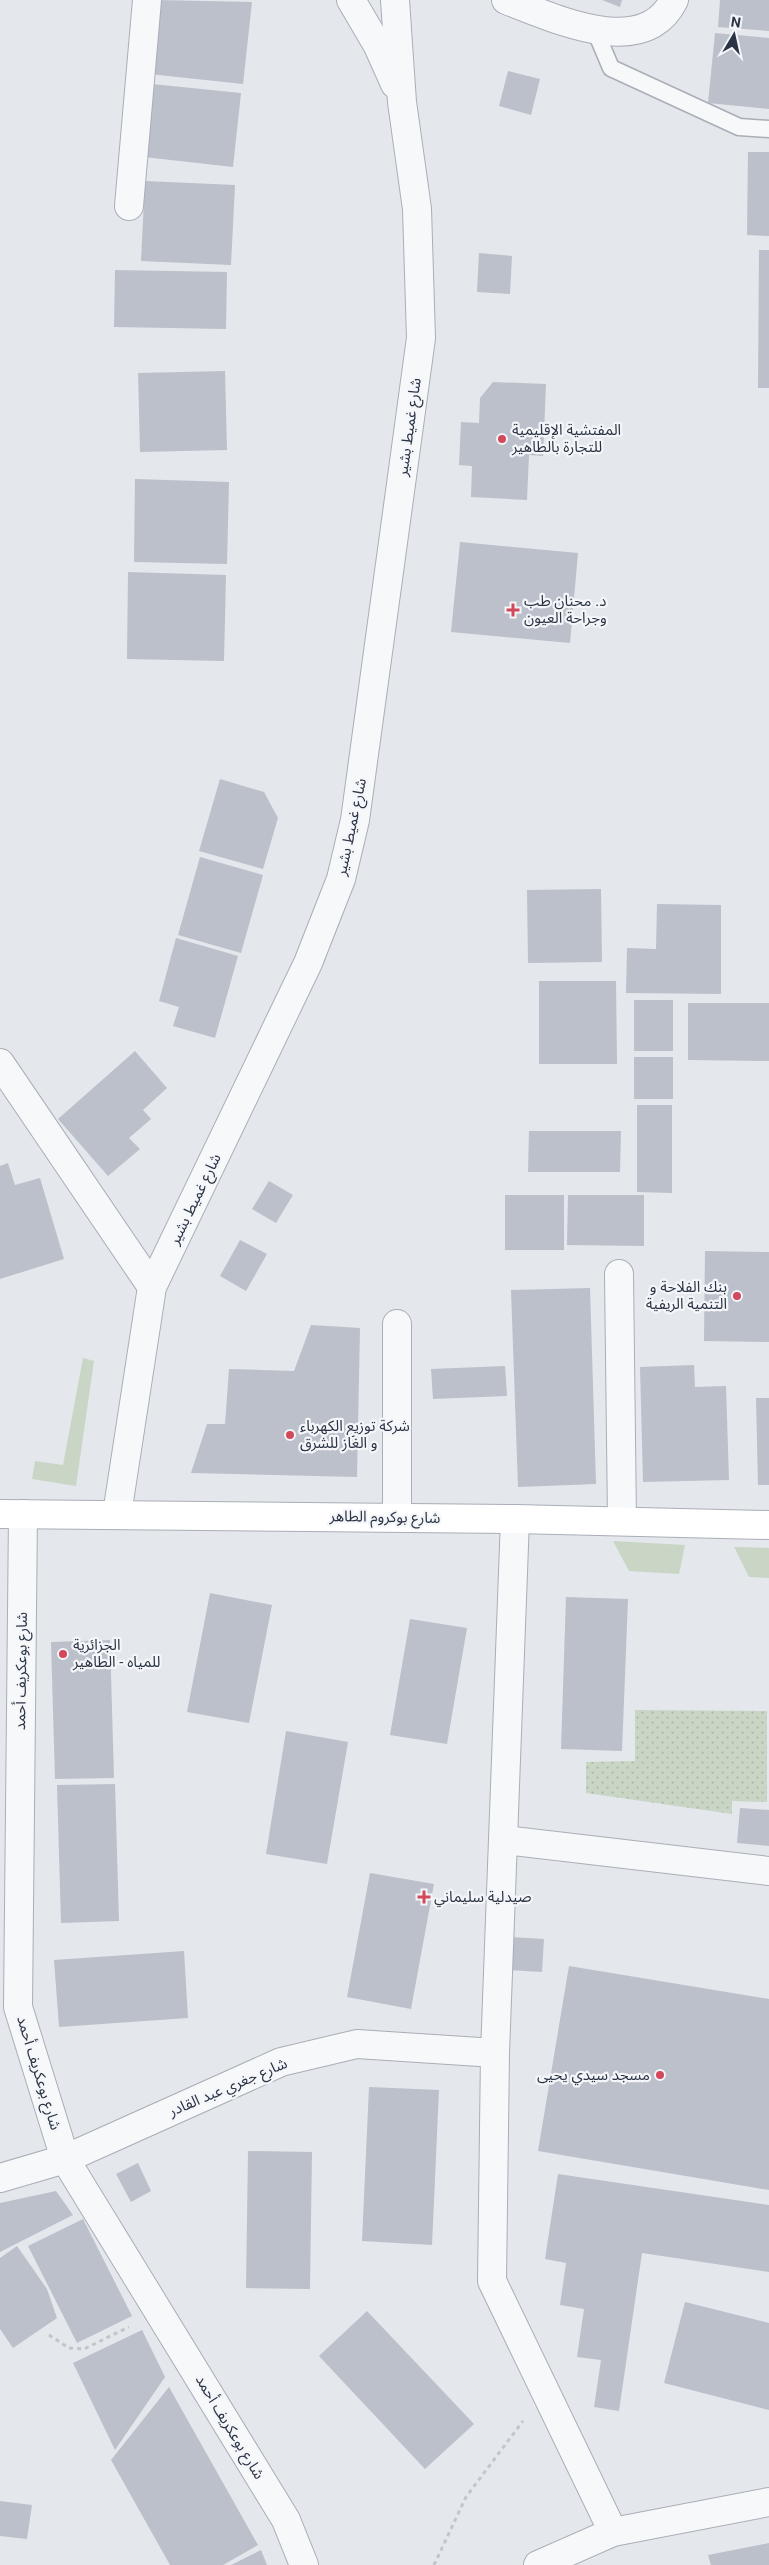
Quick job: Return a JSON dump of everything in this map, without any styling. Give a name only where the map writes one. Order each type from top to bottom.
[{"type":"main road","name":"شارع بوكروم الطاهر","points":[[12,1514],[397,1517],[769,1525]]},
{"type":"street","points":[[129,206],[147,0]]},
{"type":"street","points":[[351,0],[378,46],[402,102]]},
{"type":"street","points":[[396,0],[402,102]]},
{"type":"street","points":[[506,0],[595,30],[616,34],[637,30],[656,21],[674,0]]},
{"type":"street","name":"شارع غميط بشير","points":[[117,1514],[152,1288],[308,963],[341,879],[355,820],[421,338],[417,209],[402,102]]},
{"type":"street","points":[[0,1063],[152,1288]]},
{"type":"street","points":[[618,1274],[622,1521]]},
{"type":"street","points":[[397,1324],[397,1517]]},
{"type":"street","name":"شارع بوعكريف أحمد","points":[[12,1514],[11,1598],[18,2007],[66,2159],[161,2312],[286,2520],[304,2565]]},
{"type":"street","points":[[515,1519],[495,2053],[492,2281],[544,2393],[613,2532]]},
{"type":"street","points":[[504,1840],[769,1871]]},
{"type":"street","name":"شارع جغري عبد القادر","points":[[0,2178],[66,2159],[282,2062],[357,2044],[495,2053]]},
{"type":"street","points":[[538,2565],[613,2532],[769,2502]]},
{"type":"lane","points":[[595,30],[611,68],[739,127],[769,129]]},
{"type":"path","points":[[49,2335],[69,2348],[84,2349],[161,2312]]},
{"type":"path","points":[[434,2565],[466,2497],[544,2393]]},
{"type":"green space","points":[[83,1358],[94,1361],[76,1486],[32,1479],[35,1461],[63,1465]]},
{"type":"green space","points":[[613,1541],[685,1545],[679,1574],[629,1571]]},
{"type":"green space","points":[[734,1547],[769,1548],[769,1578],[749,1577]]},
{"type":"green space","points":[[635,1710],[767,1711],[767,1802],[732,1801],[732,1814],[586,1793],[586,1762],[635,1761]]},
{"type":"building","points":[[157,0],[252,2],[243,84],[149,74]]},
{"type":"building","points":[[602,0],[622,0],[620,7]]},
{"type":"building","points":[[720,0],[769,0],[769,31],[718,27]]},
{"type":"building","points":[[715,33],[769,38],[769,109],[708,103]]},
{"type":"building","points":[[508,71],[540,79],[531,115],[499,106]]},
{"type":"building","points":[[152,84],[241,93],[233,167],[144,157]]},
{"type":"building","points":[[748,152],[769,152],[769,236],[747,235]]},
{"type":"building","points":[[145,181],[235,185],[231,265],[141,261]]},
{"type":"building","points":[[759,250],[769,250],[769,388],[758,388]]},
{"type":"building","points":[[479,253],[512,256],[510,294],[477,292]]},
{"type":"building","points":[[115,270],[227,272],[226,329],[114,327]]},
{"type":"building","points":[[225,371],[227,450],[140,452],[138,373]]},
{"type":"building","name":"المفتشية الإقليمية للتجارة بالطاهير","points":[[493,382],[546,384],[543,456],[529,455],[527,500],[471,497],[472,466],[459,465],[461,422],[479,423],[480,398]]},
{"type":"building","points":[[135,479],[229,482],[227,564],[134,562]]},
{"type":"building","name":"د. محنان طب وجراحة العيون","points":[[460,542],[578,553],[570,643],[451,632]]},
{"type":"building","points":[[128,572],[226,575],[224,661],[127,659]]},
{"type":"building","points":[[220,779],[264,792],[278,818],[263,869],[199,851]]},
{"type":"building","points":[[200,857],[263,875],[241,953],[178,935]]},
{"type":"building","points":[[601,889],[602,962],[528,963],[527,890]]},
{"type":"building","points":[[657,904],[721,905],[721,994],[626,993],[627,948],[656,949]]},
{"type":"building","points":[[176,938],[238,956],[215,1038],[173,1026],[179,1007],[159,1001]]},
{"type":"building","points":[[539,981],[616,981],[617,1064],[539,1064]]},
{"type":"building","points":[[634,1000],[673,1000],[673,1051],[634,1051]]},
{"type":"building","points":[[688,1003],[769,1003],[769,1061],[688,1060]]},
{"type":"building","points":[[135,1051],[167,1088],[143,1110],[151,1119],[129,1138],[140,1149],[108,1176],[58,1119]]},
{"type":"building","points":[[634,1057],[673,1057],[673,1099],[634,1099]]},
{"type":"building","points":[[637,1105],[672,1105],[672,1193],[637,1192]]},
{"type":"building","points":[[529,1131],[621,1131],[620,1172],[528,1172]]},
{"type":"building","points":[[8,1163],[15,1185],[40,1178],[64,1259],[0,1279],[0,1166]]},
{"type":"building","points":[[269,1181],[293,1195],[276,1223],[252,1209]]},
{"type":"building","points":[[505,1195],[564,1195],[564,1250],[505,1250]]},
{"type":"building","points":[[568,1195],[644,1195],[644,1246],[567,1245]]},
{"type":"building","points":[[240,1240],[267,1254],[246,1291],[220,1276]]},
{"type":"building","name":"بنك الفلاحة و التنمية الريفية","points":[[705,1251],[769,1252],[769,1342],[704,1341]]},
{"type":"building","points":[[590,1288],[596,1484],[518,1487],[511,1290]]},
{"type":"building","points":[[311,1325],[360,1328],[357,1477],[191,1473],[207,1424],[225,1424],[229,1369],[294,1371]]},
{"type":"building","points":[[694,1365],[695,1387],[726,1386],[729,1480],[643,1482],[640,1367]]},
{"type":"building","points":[[505,1366],[507,1396],[433,1399],[431,1369]]},
{"type":"building","points":[[756,1398],[769,1398],[769,1485],[758,1485]]},
{"type":"building","points":[[210,1593],[272,1605],[249,1723],[187,1712]]},
{"type":"building","points":[[566,1597],[628,1599],[622,1751],[561,1749]]},
{"type":"building","points":[[410,1619],[467,1628],[447,1744],[390,1735]]},
{"type":"building","points":[[110,1640],[114,1778],[55,1779],[51,1642]]},
{"type":"building","points":[[286,1731],[348,1742],[327,1864],[266,1854]]},
{"type":"building","points":[[115,1784],[119,1921],[61,1923],[57,1785]]},
{"type":"building","points":[[740,1808],[769,1810],[769,1846],[737,1843]]},
{"type":"building","points":[[370,1873],[434,1884],[411,2009],[347,1997]]},
{"type":"building","points":[[510,1937],[544,1939],[542,1972],[508,1970]]},
{"type":"building","points":[[184,1951],[188,2018],[59,2027],[54,1960]]},
{"type":"building","name":"مسجد سيدي يحيى","points":[[569,1966],[769,1999],[769,2190],[538,2151]]},
{"type":"building","points":[[369,2087],[439,2090],[432,2245],[362,2241]]},
{"type":"building","points":[[248,2151],[312,2152],[310,2289],[246,2288]]},
{"type":"building","points":[[138,2163],[151,2191],[131,2202],[116,2174]]},
{"type":"building","points":[[558,2174],[769,2205],[769,2272],[642,2253],[619,2411],[594,2407],[601,2360],[577,2357],[584,2309],[560,2305],[566,2263],[545,2259]]},
{"type":"building","points":[[56,2191],[73,2215],[0,2252],[0,2203]]},
{"type":"building","points":[[83,2219],[132,2316],[77,2343],[28,2246]]},
{"type":"building","points":[[17,2246],[47,2289],[57,2318],[13,2348],[0,2329],[0,2258]]},
{"type":"building","points":[[685,2302],[769,2323],[769,2410],[664,2383]]},
{"type":"building","points":[[367,2311],[474,2424],[425,2469],[319,2356]]},
{"type":"building","points":[[142,2330],[165,2377],[115,2450],[73,2363]]},
{"type":"building","points":[[169,2387],[258,2545],[223,2565],[170,2565],[111,2460]]},
{"type":"building","points":[[0,2501],[32,2505],[27,2539],[0,2536]]},
{"type":"building","points":[[769,2543],[769,2565],[711,2565],[708,2555]]},
{"type":"building","points":[[261,2550],[267,2565],[231,2565]]},
{"type":"place","name":"المفتشية الإقليمية للتجارة بالطاهير","points":[[502,439]]},
{"type":"place","name":"د. محنان طب وجراحة العيون","points":[[513,610]]},
{"type":"place","name":"بنك الفلاحة و التنمية الريفية","points":[[737,1296]]},
{"type":"place","name":"شركة توزيع الكهرباء و الغاز للشرق","points":[[290,1435]]},
{"type":"place","name":"الجزائرية للمياه - الطاهير","points":[[63,1654]]},
{"type":"place","name":"صيدلية سليماني","points":[[424,1897]]},
{"type":"place","name":"مسجد سيدي يحيى","points":[[660,2075]]}]
